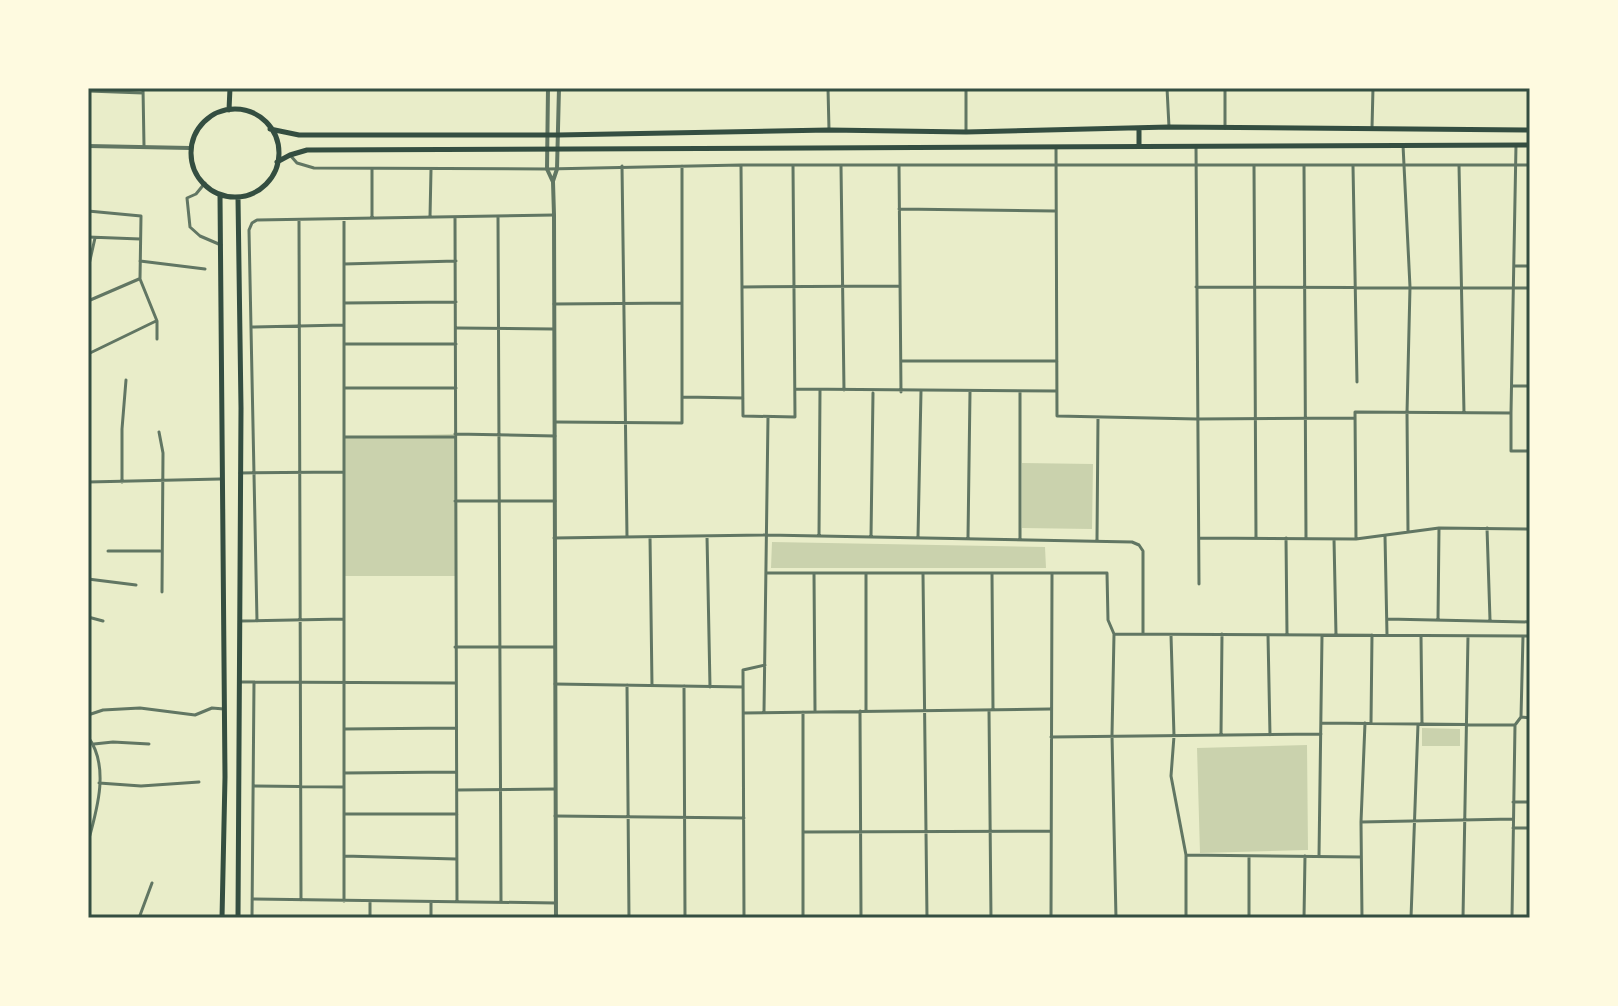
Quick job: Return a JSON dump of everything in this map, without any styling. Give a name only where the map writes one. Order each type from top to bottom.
[{"type":"main road","points":[[229,110],[230,88]]},
{"type":"main road","points":[[229,110],[245,111],[259,117],[275,136],[279,153],[269,181],[258,192],[238,198],[220,195],[205,183],[196,169],[190,148],[201,124],[213,115],[229,110]]},
{"type":"main road","points":[[270,129],[299,135],[558,135],[829,130],[966,132],[1169,127],[1530,130]]},
{"type":"main road","points":[[1139,128],[1139,146]]},
{"type":"main road","points":[[277,162],[307,150],[1530,145]]},
{"type":"main road","points":[[220,195],[224,709],[222,918]]},
{"type":"main road","points":[[238,198],[238,918]]},
{"type":"street","points":[[548,88],[547,169],[553,182]]},
{"type":"street","points":[[556,918],[553,182],[557,169],[559,88]]},
{"type":"street","points":[[828,88],[829,130]]},
{"type":"street","points":[[966,88],[966,132]]},
{"type":"street","points":[[1167,88],[1169,127]]},
{"type":"street","points":[[1225,88],[1225,128]]},
{"type":"street","points":[[1372,129],[1373,88]]},
{"type":"street","points":[[88,91],[143,91],[144,146]]},
{"type":"street","points":[[1403,145],[1410,287],[1408,532]]},
{"type":"street","points":[[1516,145],[1511,451],[1530,451]]},
{"type":"street","points":[[88,146],[190,148]]},
{"type":"street","points":[[1196,146],[1199,584]]},
{"type":"street","points":[[1056,147],[1057,416],[1355,418]]},
{"type":"street","points":[[290,155],[297,163],[314,168],[431,170],[741,165],[1530,165]]},
{"type":"street","points":[[741,165],[743,416],[795,417],[793,165]]},
{"type":"street","points":[[899,165],[901,392]]},
{"type":"street","points":[[1254,165],[1256,538]]},
{"type":"street","points":[[1304,165],[1306,538]]},
{"type":"street","points":[[1459,165],[1464,413]]},
{"type":"street","points":[[622,166],[627,537]]},
{"type":"street","points":[[555,422],[682,423],[682,166]]},
{"type":"street","points":[[841,166],[844,390]]},
{"type":"street","points":[[1353,166],[1357,382]]},
{"type":"street","points":[[372,169],[372,219]]},
{"type":"street","points":[[430,217],[431,170]]},
{"type":"street","points":[[205,183],[196,194],[187,198],[190,227],[200,236],[221,245]]},
{"type":"street","points":[[899,209],[1056,211]]},
{"type":"street","points":[[88,211],[141,216],[140,279],[157,321],[157,339]]},
{"type":"street","points":[[257,621],[250,227],[257,220],[554,215]]},
{"type":"street","points":[[498,216],[501,902]]},
{"type":"street","points":[[455,217],[457,902]]},
{"type":"street","points":[[344,219],[344,901]]},
{"type":"street","points":[[299,220],[301,900]]},
{"type":"street","points":[[88,237],[141,239]]},
{"type":"street","points":[[88,269],[95,238]]},
{"type":"street","points":[[140,261],[205,269]]},
{"type":"street","points":[[344,264],[456,261]]},
{"type":"street","points":[[1514,266],[1530,266]]},
{"type":"street","points":[[88,301],[140,279]]},
{"type":"street","points":[[742,287],[900,286]]},
{"type":"street","points":[[1196,287],[1530,288]]},
{"type":"street","points":[[344,303],[457,302]]},
{"type":"street","points":[[554,304],[682,303]]},
{"type":"street","points":[[88,354],[157,321]]},
{"type":"street","points":[[252,327],[344,325]]},
{"type":"street","points":[[457,328],[553,329]]},
{"type":"street","points":[[344,344],[457,344]]},
{"type":"street","points":[[901,361],[1057,361]]},
{"type":"street","points":[[122,482],[126,380]]},
{"type":"street","points":[[1512,386],[1530,386]]},
{"type":"street","points":[[344,388],[456,388]]},
{"type":"street","points":[[795,389],[1057,391]]},
{"type":"street","points":[[819,536],[820,390]]},
{"type":"street","points":[[871,537],[873,391]]},
{"type":"street","points":[[918,537],[921,391]]},
{"type":"street","points":[[968,538],[970,392]]},
{"type":"street","points":[[1020,392],[1020,539]]},
{"type":"street","points":[[683,397],[743,398]]},
{"type":"street","points":[[1356,539],[1355,412],[1511,413]]},
{"type":"street","points":[[764,712],[768,417]]},
{"type":"street","points":[[1097,540],[1098,417]]},
{"type":"street","points":[[159,432],[163,453],[162,592]]},
{"type":"street","points":[[344,437],[555,436]]},
{"type":"street","points":[[240,473],[343,472]]},
{"type":"street","points":[[88,482],[223,479]]},
{"type":"street","points":[[455,501],[555,501]]},
{"type":"street","points":[[1199,538],[1356,539],[1439,528],[1530,529]]},
{"type":"street","points":[[1438,620],[1439,528]]},
{"type":"street","points":[[1487,528],[1490,621]]},
{"type":"street","points":[[554,538],[767,535],[1132,542],[1143,551],[1143,634]]},
{"type":"street","points":[[707,536],[710,687]]},
{"type":"street","points":[[1385,536],[1387,635]]},
{"type":"street","points":[[650,537],[652,686]]},
{"type":"street","points":[[1286,538],[1287,635]]},
{"type":"street","points":[[1334,538],[1336,635]]},
{"type":"street","points":[[108,551],[160,551]]},
{"type":"street","points":[[766,573],[1107,573],[1108,620],[1114,634],[1112,735],[1116,918]]},
{"type":"street","points":[[814,573],[815,711]]},
{"type":"street","points":[[1051,918],[1052,573]]},
{"type":"street","points":[[866,574],[866,711]]},
{"type":"street","points":[[923,574],[927,918]]},
{"type":"street","points":[[991,918],[992,574]]},
{"type":"street","points":[[88,579],[136,585]]},
{"type":"street","points":[[88,617],[103,621]]},
{"type":"street","points":[[238,622],[344,619]]},
{"type":"street","points":[[1387,619],[1530,622]]},
{"type":"street","points":[[1114,634],[1530,636]]},
{"type":"street","points":[[1171,634],[1174,736],[1171,776],[1186,855],[1186,918]]},
{"type":"street","points":[[1221,735],[1222,634]]},
{"type":"street","points":[[1268,635],[1270,735]]},
{"type":"street","points":[[1319,856],[1322,635]]},
{"type":"street","points":[[1371,723],[1372,635]]},
{"type":"street","points":[[1411,918],[1421,636]]},
{"type":"street","points":[[1463,918],[1468,636]]},
{"type":"street","points":[[1512,918],[1515,725],[1521,717],[1524,689],[1523,636]]},
{"type":"street","points":[[455,647],[555,647]]},
{"type":"street","points":[[744,918],[743,670],[765,665]]},
{"type":"street","points":[[239,682],[455,683]]},
{"type":"street","points":[[252,918],[254,682]]},
{"type":"street","points":[[555,684],[743,687]]},
{"type":"street","points":[[627,685],[629,918]]},
{"type":"street","points":[[684,686],[685,918]]},
{"type":"street","points":[[1524,689],[1530,689]]},
{"type":"street","points":[[88,715],[103,710],[140,708],[195,715],[212,708],[224,709]]},
{"type":"street","points":[[744,713],[1050,709]]},
{"type":"street","points":[[860,711],[861,918]]},
{"type":"street","points":[[803,712],[803,918]]},
{"type":"street","points":[[1521,717],[1530,718]]},
{"type":"street","points":[[1321,723],[1515,725]]},
{"type":"street","points":[[1362,918],[1361,822],[1365,723]]},
{"type":"street","points":[[344,729],[456,728]]},
{"type":"street","points":[[1051,737],[1321,734]]},
{"type":"street","points":[[88,737],[94,744],[99,764],[98,803],[88,842]]},
{"type":"street","points":[[94,744],[149,744]]},
{"type":"street","points":[[344,773],[457,772]]},
{"type":"street","points":[[99,783],[161,786],[199,782]]},
{"type":"street","points":[[255,786],[344,787]]},
{"type":"street","points":[[457,790],[555,789]]},
{"type":"street","points":[[1513,802],[1530,802]]},
{"type":"street","points":[[344,814],[457,814]]},
{"type":"street","points":[[555,816],[744,818]]},
{"type":"street","points":[[1361,822],[1513,819]]},
{"type":"street","points":[[1513,828],[1530,828]]},
{"type":"street","points":[[803,832],[1051,831]]},
{"type":"street","points":[[1186,855],[1361,857]]},
{"type":"street","points":[[344,856],[457,859]]},
{"type":"street","points":[[1249,856],[1249,918]]},
{"type":"street","points":[[1304,918],[1305,856]]},
{"type":"street","points":[[139,918],[152,883]]},
{"type":"street","points":[[252,899],[556,903]]},
{"type":"street","points":[[370,902],[370,918]]},
{"type":"street","points":[[431,902],[431,918]]},
{"type":"green space","points":[[455,434],[455,576],[344,576],[344,437]]},
{"type":"green space","points":[[1022,463],[1093,464],[1092,529],[1022,528]]},
{"type":"green space","points":[[772,542],[1045,547],[1046,568],[771,568]]},
{"type":"green space","points":[[1422,728],[1460,729],[1460,746],[1422,746]]},
{"type":"green space","points":[[1307,745],[1308,850],[1200,853],[1197,748]]}]
